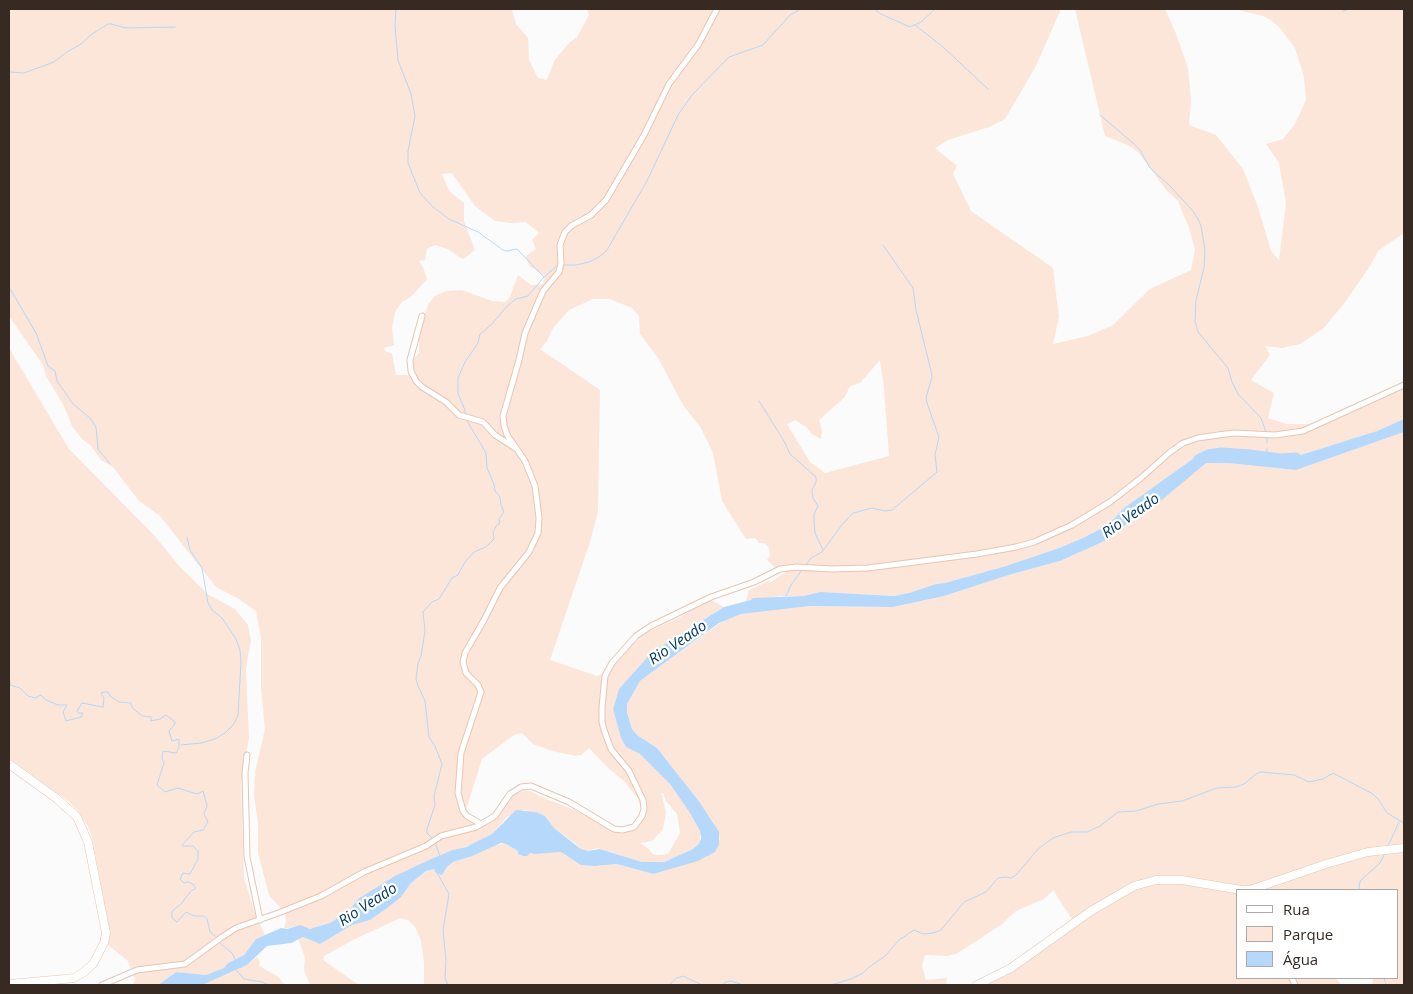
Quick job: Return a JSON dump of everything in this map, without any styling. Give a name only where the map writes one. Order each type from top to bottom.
[{"type":"street","points":[[481,824],[463,811],[458,793],[461,753],[481,692],[478,684],[464,669],[464,658],[500,588],[529,552],[538,533],[539,518],[535,486],[525,462],[507,435],[503,416],[525,333],[544,291],[559,272],[562,238],[571,226],[591,215],[606,200],[644,135],[669,84],[698,45],[717,9]]},
{"type":"street","points":[[422,316],[410,360],[411,371],[416,380],[422,387],[446,402],[459,415],[483,422],[495,435],[518,450]]},
{"type":"street","points":[[102,985],[137,970],[185,964],[229,931],[321,896],[364,872],[426,846],[441,836],[467,830],[487,822],[495,816],[514,791],[526,786],[536,788],[581,807],[603,823],[614,828],[628,829],[637,824],[643,814],[643,800],[630,771],[611,749],[602,722],[605,676],[612,663],[636,636],[651,626],[711,597],[754,582],[780,569],[796,567],[868,568],[977,554],[1034,542],[1072,525],[1110,502],[1141,478],[1169,452],[1183,443],[1198,438],[1234,433],[1275,435],[1304,431],[1404,385]]},
{"type":"street","points":[[246,755],[247,850],[260,920]]},
{"type":"street","points":[[9,764],[56,798],[77,817],[88,842],[106,933],[104,943],[93,964],[74,978],[9,984]]},
{"type":"street","points":[[1253,889],[1368,852],[1404,848]]},
{"type":"street","points":[[977,985],[1011,968],[1091,910],[1134,886],[1156,880],[1176,880],[1194,881],[1236,889]]},
{"type":"green space","points":[[9,9],[512,9],[516,24],[528,38],[529,60],[538,78],[547,80],[554,61],[568,44],[577,37],[589,15],[587,9],[1061,9],[1036,66],[1005,119],[989,127],[948,140],[935,148],[957,166],[953,174],[971,211],[1053,268],[1059,317],[1053,344],[1088,336],[1113,325],[1150,289],[1191,270],[1195,250],[1189,228],[1178,201],[1167,191],[1138,152],[1128,145],[1105,136],[1075,9],[1165,9],[1188,68],[1191,99],[1189,125],[1216,135],[1243,169],[1258,207],[1271,251],[1279,260],[1286,203],[1279,163],[1266,144],[1283,139],[1295,124],[1306,100],[1304,77],[1295,48],[1280,28],[1263,16],[1234,9],[1404,9],[1404,233],[1378,251],[1346,301],[1323,329],[1300,344],[1282,348],[1265,346],[1270,355],[1251,380],[1274,393],[1268,418],[1287,424],[1308,424],[1340,417],[1404,385],[1404,419],[1377,431],[1291,458],[1274,459],[1213,454],[1194,458],[1124,508],[1108,525],[1085,537],[1006,566],[909,593],[894,596],[820,592],[804,596],[780,596],[746,601],[748,591],[768,581],[771,582],[786,572],[775,568],[767,560],[770,555],[769,548],[764,543],[759,543],[755,538],[746,539],[722,501],[713,453],[701,428],[683,405],[658,358],[640,334],[639,316],[632,308],[610,299],[593,299],[569,310],[553,328],[547,341],[540,349],[600,390],[598,512],[590,542],[550,660],[597,676],[608,673],[627,649],[648,632],[680,617],[709,599],[724,607],[651,653],[619,689],[613,709],[621,738],[626,747],[640,754],[670,784],[700,831],[700,844],[664,862],[642,862],[598,848],[588,851],[581,849],[554,828],[545,816],[524,810],[507,817],[492,834],[475,843],[431,859],[358,899],[350,911],[330,923],[310,930],[300,925],[284,929],[285,913],[269,895],[258,853],[258,823],[254,796],[255,772],[265,729],[261,688],[261,639],[256,611],[239,599],[216,587],[160,516],[139,501],[113,467],[101,460],[91,446],[82,439],[72,426],[64,406],[46,376],[43,365],[9,316]],"holes":[[[452,173],[475,206],[495,221],[526,222],[539,233],[532,240],[536,249],[526,256],[529,266],[545,276],[543,284],[531,285],[518,275],[510,297],[505,302],[492,301],[462,290],[446,291],[435,296],[429,303],[419,329],[419,353],[411,362],[408,375],[396,375],[392,354],[385,351],[384,348],[394,345],[392,328],[395,312],[402,302],[411,297],[427,279],[419,261],[425,260],[427,249],[435,245],[448,249],[464,259],[475,250],[464,221],[464,203],[449,191],[442,174]],[[880,360],[889,456],[825,473],[810,462],[787,424],[795,420],[821,439],[822,431],[819,420],[845,397],[850,386],[860,383]],[[522,733],[533,744],[552,751],[576,756],[581,755],[589,748],[625,782],[638,799],[642,813],[638,823],[620,830],[608,827],[577,811],[530,791],[523,791],[508,797],[496,814],[478,823],[464,816],[482,759],[514,735]],[[661,793],[663,793],[666,801],[677,814],[680,833],[668,854],[652,854],[650,850],[640,843],[652,841],[663,829],[666,812]]]},
{"type":"green space","points":[[9,348],[69,449],[154,535],[179,566],[209,595],[235,609],[248,625],[251,640],[246,669],[249,738],[241,782],[244,878],[256,916],[265,935],[256,939],[244,955],[213,973],[206,975],[176,972],[158,985],[133,985],[135,980],[128,961],[108,945],[110,934],[92,837],[87,825],[68,801],[9,758]]},
{"type":"green space","points":[[1404,432],[1404,985],[1372,985],[1373,979],[1398,979],[1398,889],[1236,889],[1236,979],[1337,979],[1341,985],[977,985],[1008,969],[1073,921],[1053,890],[1044,899],[1016,911],[1001,925],[956,954],[947,956],[925,955],[922,966],[926,980],[947,978],[946,985],[424,985],[421,941],[415,927],[408,920],[400,918],[324,956],[323,960],[359,985],[310,985],[304,970],[305,957],[298,939],[303,937],[320,944],[352,925],[370,920],[386,909],[401,897],[411,883],[426,871],[434,869],[442,875],[453,862],[495,845],[506,844],[518,851],[530,853],[562,852],[566,856],[595,866],[617,864],[653,874],[715,852],[720,838],[698,800],[657,748],[637,735],[632,729],[627,712],[627,704],[640,681],[726,619],[741,614],[810,606],[893,607],[944,596],[1060,561],[1109,539],[1206,463],[1228,463],[1296,470]]},
{"type":"green space","points":[[257,957],[260,962],[259,966],[279,977],[284,985],[202,985],[247,965]]},
{"type":"water","points":[[1404,419],[1404,432],[1296,470],[1228,463],[1206,463],[1157,504],[1128,523],[1109,539],[1060,561],[944,596],[893,607],[810,606],[741,614],[719,623],[640,681],[627,704],[627,712],[632,729],[637,735],[657,748],[698,800],[719,832],[719,845],[715,852],[698,861],[653,874],[617,864],[581,865],[561,852],[530,853],[527,856],[523,856],[518,854],[518,851],[501,843],[453,862],[442,875],[436,873],[434,869],[426,871],[411,883],[401,897],[386,909],[370,920],[352,925],[320,944],[303,937],[291,943],[267,946],[247,965],[202,985],[158,985],[176,972],[206,975],[224,968],[228,963],[244,955],[256,939],[281,928],[287,929],[300,925],[310,929],[330,923],[349,911],[358,899],[395,876],[453,850],[466,847],[492,834],[516,810],[536,812],[545,816],[554,828],[581,849],[588,851],[600,849],[642,862],[664,862],[693,849],[699,844],[701,838],[700,831],[690,813],[670,784],[640,754],[626,747],[621,738],[613,709],[619,689],[651,653],[724,607],[753,598],[804,596],[820,592],[894,596],[909,593],[1006,566],[1085,537],[1108,525],[1124,508],[1194,458],[1213,454],[1274,459],[1291,458],[1377,431]]},
{"type":"waterway","points":[[396,9],[395,26],[398,60],[411,94],[415,116],[408,151],[408,163],[420,193],[433,207],[449,219],[478,232],[503,250],[517,249],[544,277]]},
{"type":"waterway","points":[[564,265],[589,262],[607,250],[647,181],[678,115],[692,95],[729,57],[763,45],[790,15],[801,9]]},
{"type":"waterway","points":[[874,9],[910,27],[921,22],[935,9]]},
{"type":"waterway","points":[[1343,11],[1350,9]]},
{"type":"waterway","points":[[1391,9],[1404,10]]},
{"type":"waterway","points":[[9,72],[24,73],[54,62],[108,24],[126,28],[175,27]]},
{"type":"waterway","points":[[915,25],[943,47],[988,89]]},
{"type":"waterway","points":[[1100,115],[1140,150],[1150,168],[1171,187],[1198,219],[1205,250],[1204,268],[1196,300],[1195,321],[1198,332],[1228,368],[1238,394],[1261,418],[1266,432]]},
{"type":"waterway","points":[[806,565],[811,558],[822,552],[853,513],[872,508],[885,511],[892,510],[937,472],[935,455],[939,437],[926,398],[932,377],[916,310],[913,288],[883,245]]},
{"type":"waterway","points":[[465,415],[465,410],[458,394],[458,378],[465,362],[478,343],[480,334],[492,324],[507,306],[516,299],[528,296],[544,277],[557,266]]},
{"type":"waterway","points":[[9,287],[36,333],[48,366],[55,371],[57,381],[73,404],[90,418],[96,427],[98,449],[110,464]]},
{"type":"waterway","points":[[759,401],[790,454],[816,477],[812,490],[813,498],[818,506],[814,514],[814,523],[815,533],[823,550]]},
{"type":"waterway","points":[[433,839],[427,833],[427,829],[435,805],[434,796],[442,764],[435,746],[429,737],[425,701],[416,679],[425,631],[423,612],[432,602],[439,599],[452,578],[458,575],[465,562],[474,552],[486,547],[494,539],[493,532],[500,523],[499,519],[504,512],[500,497],[495,491],[487,468],[486,453],[466,419]]},
{"type":"waterway","points":[[1267,436],[1267,443]]},
{"type":"waterway","name":"Rio Veado","points":[[1266,456],[1267,449]]},
{"type":"waterway","name":"Rio Veado","points":[[1198,459],[1208,454],[1221,452],[1280,458],[1296,457]]},
{"type":"waterway","points":[[181,745],[201,743],[215,739],[234,724],[238,715],[241,662],[240,650],[236,639],[222,618],[212,610],[208,603],[202,568],[190,550],[187,537]]},
{"type":"waterway","points":[[786,596],[791,585],[802,570]]},
{"type":"waterway","points":[[9,667],[10,685],[20,688],[28,696],[35,698],[41,695],[46,700],[58,705],[67,705],[63,712],[66,721],[81,717],[83,713],[78,713],[77,711],[82,703],[103,707],[104,698],[101,693],[108,692],[110,696],[119,702],[131,703],[137,712],[143,716],[151,717],[151,721],[166,715],[175,722],[169,731],[172,741],[179,739],[179,748],[176,753],[163,751],[162,758],[164,763],[157,785],[165,792],[178,788],[197,794],[203,791],[207,806],[204,814],[208,822],[203,830],[194,832],[182,845],[193,846],[198,851],[198,859],[190,874],[183,873],[180,879],[184,883],[193,884],[196,888],[172,911],[172,918],[177,922],[186,912],[194,916],[204,916],[207,919],[210,932],[215,936]]},
{"type":"waterway","points":[[831,985],[863,973],[885,956],[899,940],[914,930],[923,934],[941,930],[964,902],[986,892],[998,878],[1011,878],[1016,875],[1038,849],[1053,838],[1071,832],[1087,832],[1100,826],[1118,812],[1136,811],[1158,804],[1182,801],[1217,788],[1236,787],[1244,784],[1261,772],[1294,775],[1309,782],[1323,779],[1333,773],[1373,794],[1387,813],[1404,823]]},
{"type":"waterway","points":[[1387,848],[1399,822]]},
{"type":"waterway","points":[[436,845],[440,856]]},
{"type":"waterway","points":[[1359,889],[1360,881],[1380,863],[1384,855]]},
{"type":"waterway","points":[[435,869],[449,894],[443,930],[446,961],[445,978],[448,985]]},
{"type":"waterway","points":[[220,943],[232,953],[236,961]]},
{"type":"waterway","points":[[235,969],[244,979],[269,985]]},
{"type":"waterway","points":[[669,985],[677,978],[683,976],[702,985]]},
{"type":"waterway","points":[[1384,979],[1386,985]]},
{"type":"waterway","points":[[722,985],[731,981],[743,985]]}]
